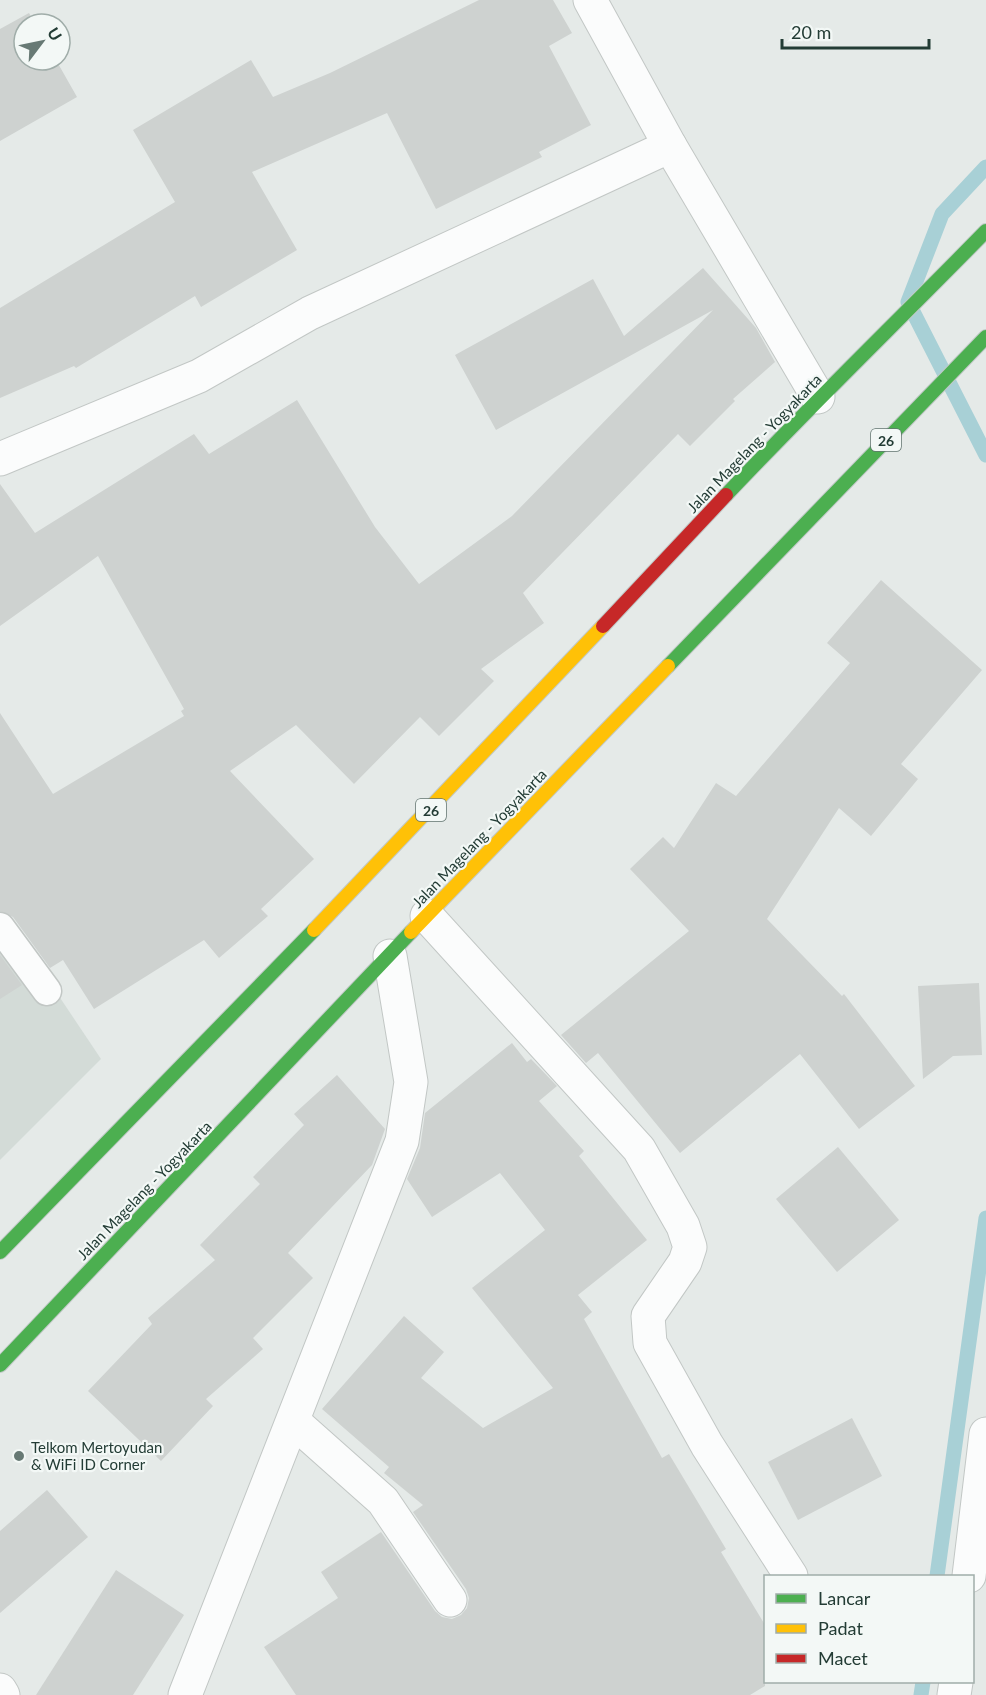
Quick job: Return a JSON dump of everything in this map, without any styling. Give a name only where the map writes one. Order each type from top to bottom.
[{"type":"highway","name":"Jalan Magelang - Yogyakarta","points":[[0,1251],[413,829],[818,397],[856,364],[986,231]]},
{"type":"highway","name":"Jalan Magelang - Yogyakarta","points":[[0,1365],[427,916],[986,337]]},
{"type":"street","points":[[590,0],[670,146],[818,397]]},
{"type":"street","points":[[0,459],[199,376],[310,314],[670,146]]},
{"type":"street","points":[[427,916],[639,1149],[683,1226],[690,1247],[685,1262],[648,1316],[650,1343],[707,1445],[790,1575]]},
{"type":"street","points":[[185,1695],[402,1141],[411,1082],[390,956]]},
{"type":"street","points":[[293,1421],[382,1501],[450,1600]]},
{"type":"street","points":[[969,1575],[986,1434]]},
{"type":"street","points":[[0,1690],[3,1695]]},
{"type":"lane","points":[[0,927],[47,991]]},
{"type":"shaded area","points":[[0,908],[101,1059],[0,1160]]},
{"type":"building","points":[[479,0],[553,0],[572,33],[549,46],[591,125],[539,152],[542,157],[436,209],[387,113],[252,172],[297,250],[201,307],[195,296],[76,368],[74,366],[0,398],[0,308],[175,202],[133,130],[251,60],[273,97],[330,73]]},
{"type":"building","points":[[12,22],[12,72],[63,72],[77,97],[0,141],[0,29]]},
{"type":"building","points":[[703,268],[756,328],[775,362],[733,399],[735,401],[690,446],[678,434],[523,593],[544,623],[481,669],[494,681],[439,736],[420,717],[354,784],[296,725],[230,771],[314,859],[261,909],[268,916],[219,958],[204,940],[94,1009],[63,960],[50,968],[13,917],[0,911],[0,713],[53,794],[184,716],[181,711],[184,709],[98,556],[0,626],[0,484],[35,533],[194,434],[209,454],[297,400],[375,527],[419,584],[512,516],[713,310],[496,430],[455,355],[593,279],[624,336]]},
{"type":"building","points":[[881,580],[982,670],[901,764],[918,779],[871,836],[839,808],[767,919],[842,996],[844,994],[915,1086],[859,1129],[800,1054],[680,1153],[598,1053],[586,1063],[561,1035],[689,931],[630,869],[663,837],[674,848],[716,783],[736,796],[850,663],[827,643]]},
{"type":"building","points":[[0,955],[22,985],[0,999]]},
{"type":"building","points":[[979,983],[982,1055],[953,1056],[923,1079],[918,986]]},
{"type":"building","points":[[512,1043],[527,1062],[531,1059],[557,1086],[539,1101],[584,1151],[579,1156],[647,1240],[578,1295],[592,1312],[584,1319],[662,1458],[669,1454],[726,1549],[721,1552],[764,1623],[765,1686],[750,1695],[296,1695],[264,1647],[338,1598],[321,1572],[381,1532],[435,1611],[442,1617],[452,1619],[461,1615],[467,1608],[469,1598],[466,1589],[413,1512],[423,1505],[384,1473],[389,1467],[322,1409],[404,1316],[444,1352],[421,1378],[483,1428],[553,1388],[472,1288],[545,1230],[500,1173],[432,1217],[407,1179],[420,1148],[425,1113]]},
{"type":"building","points":[[337,1075],[385,1129],[372,1165],[288,1253],[313,1278],[253,1338],[263,1349],[206,1399],[213,1406],[161,1461],[88,1391],[152,1324],[148,1318],[215,1260],[200,1245],[260,1184],[253,1177],[304,1125],[294,1114]]},
{"type":"building","points":[[838,1147],[899,1220],[837,1272],[776,1199]]},
{"type":"building","points":[[852,1418],[882,1476],[798,1520],[768,1462]]},
{"type":"building","points":[[47,1490],[88,1537],[0,1613],[0,1531]]},
{"type":"building","points":[[116,1570],[184,1615],[133,1695],[36,1695]]},
{"type":"waterway","points":[[986,167],[942,214],[908,302],[986,455]]},
{"type":"waterway","points":[[937,1575],[986,1218]]},
{"type":"waterway","points":[[921,1695],[923,1683]]},
{"type":"traffic: fast","points":[[726,495],[986,231]]},
{"type":"traffic: fast","points":[[668,666],[986,337]]},
{"type":"traffic: fast","points":[[0,1252],[314,930]]},
{"type":"traffic: fast","points":[[0,1365],[411,932]]},
{"type":"traffic: slow","points":[[314,930],[603,626]]},
{"type":"traffic: slow","points":[[411,932],[668,666]]},
{"type":"traffic: jam","points":[[603,626],[726,495]]},
{"type":"place","name":"Telkom Mertoyudan & WiFi ID Corner","points":[[19,1456]]}]
